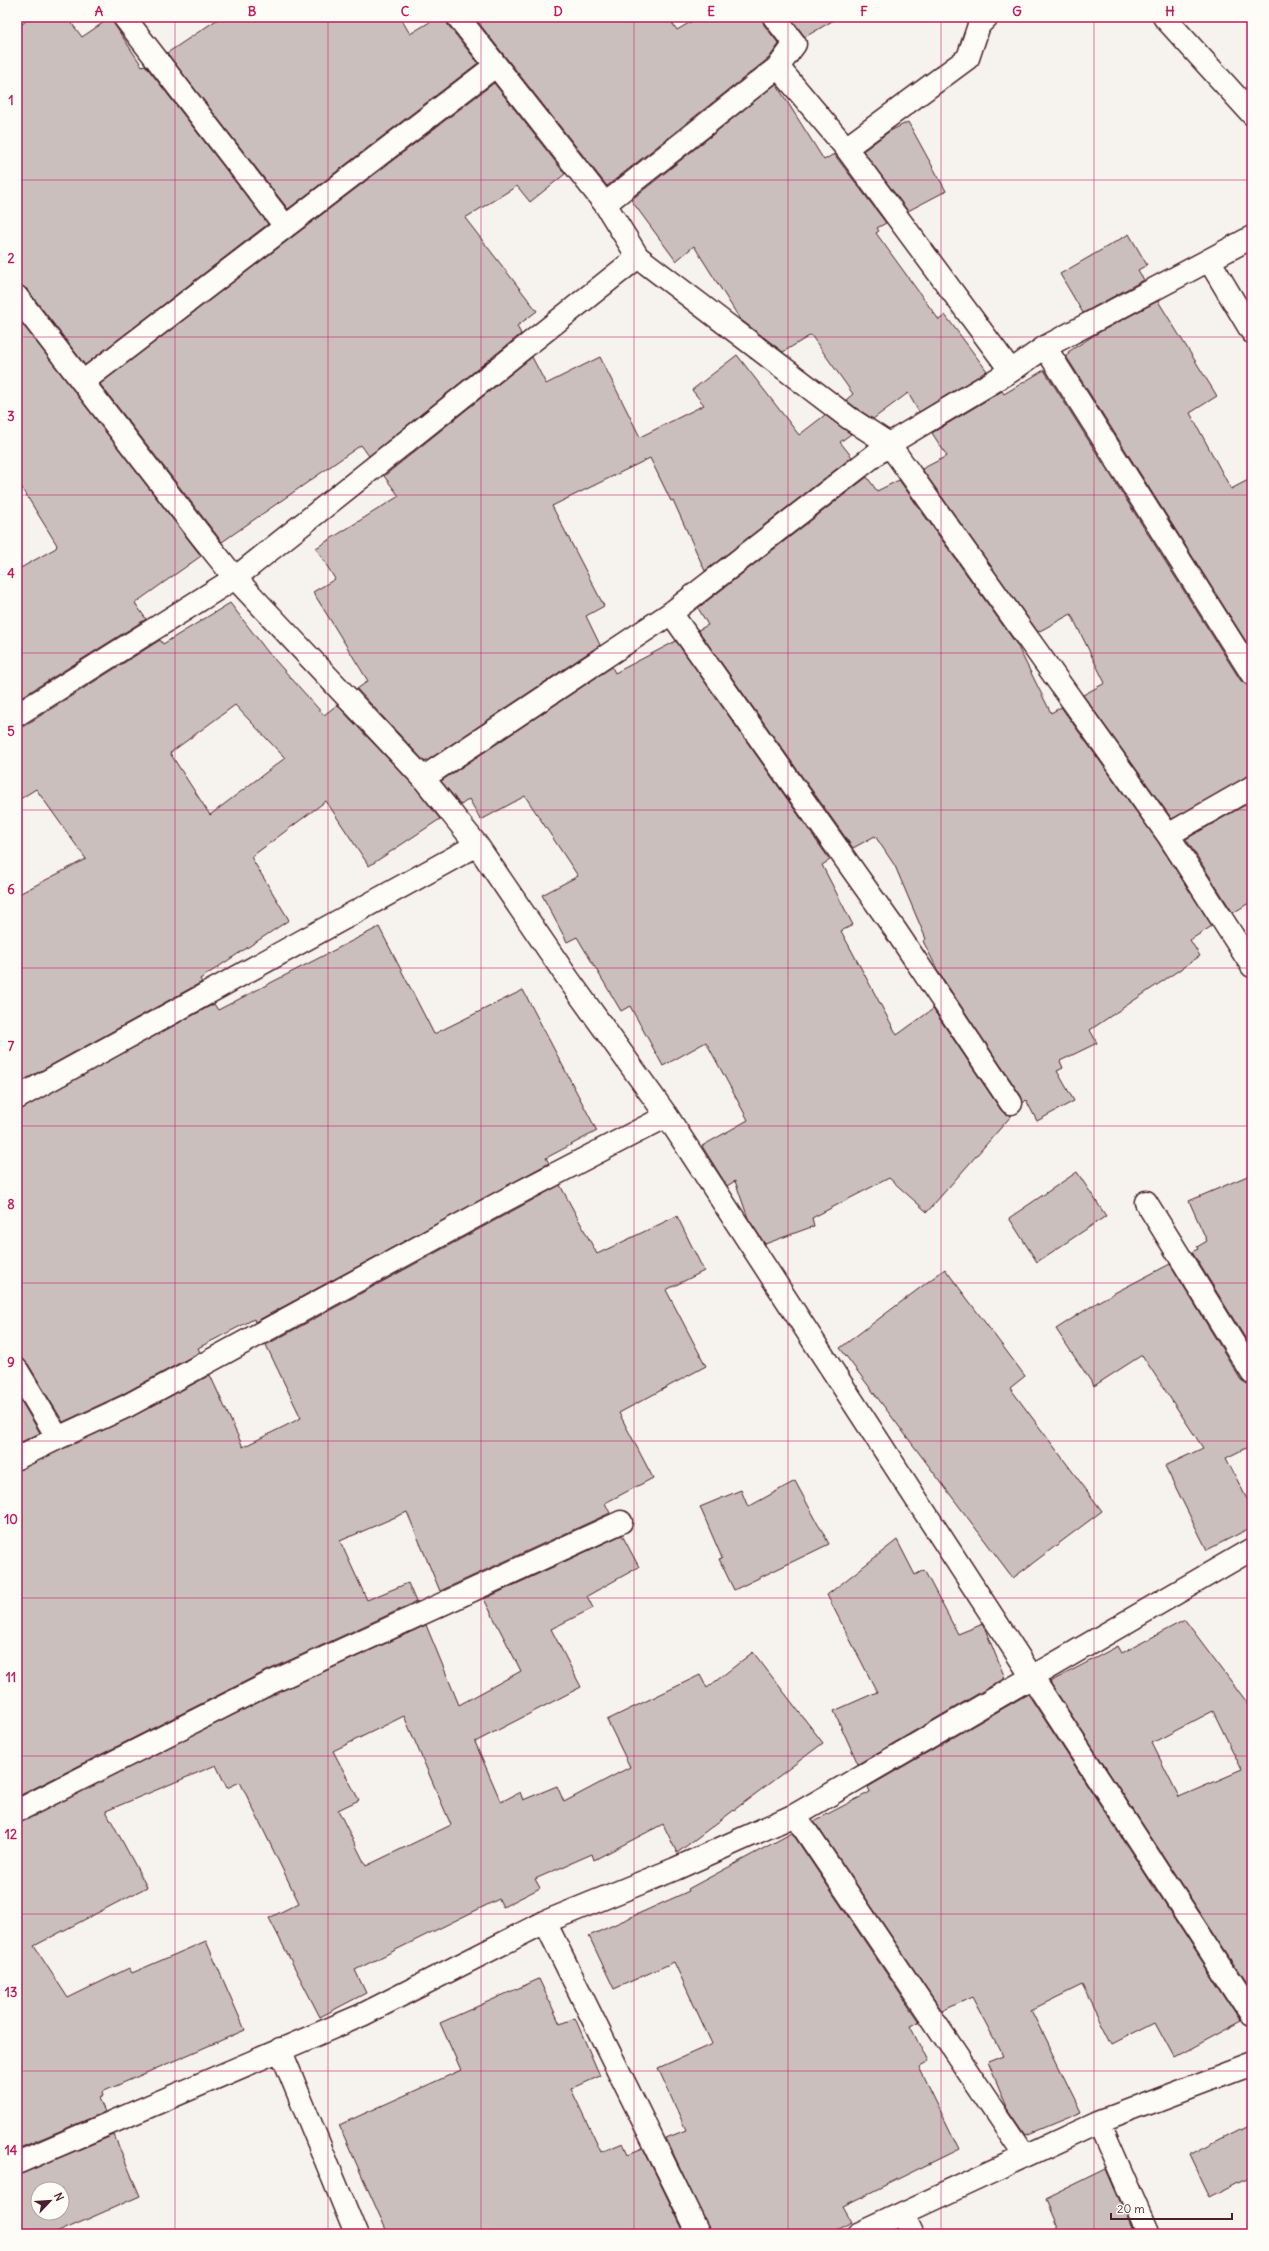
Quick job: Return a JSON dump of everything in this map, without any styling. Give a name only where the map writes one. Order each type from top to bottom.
[{"type":"street","points":[[124,17],[285,226]]},
{"type":"street","points":[[458,17],[605,204],[638,256],[848,418],[889,444],[1168,835],[1252,966]]},
{"type":"street","points":[[605,204],[778,67],[795,44],[774,17]]},
{"type":"street","points":[[846,148],[968,58],[980,25],[987,17]]},
{"type":"street","points":[[1164,17],[1252,114]]},
{"type":"street","points":[[84,381],[495,66]]},
{"type":"street","points":[[778,67],[846,148],[1012,371]]},
{"type":"street","points":[[423,778],[671,613],[889,444],[1012,371],[1045,347],[1252,237]]},
{"type":"street","points":[[17,715],[235,578],[638,256]]},
{"type":"street","points":[[1209,260],[1252,332]]},
{"type":"street","points":[[17,297],[84,381],[197,531],[235,578],[423,778],[477,845],[569,980],[667,1116],[1034,1677],[1252,2015]]},
{"type":"street","points":[[1045,347],[1252,674]]},
{"type":"street","points":[[671,613],[896,931],[1011,1103]]},
{"type":"street","points":[[1168,835],[1252,786]]},
{"type":"street","points":[[17,1098],[477,845]]},
{"type":"street","points":[[17,1458],[127,1406],[496,1205],[667,1116]]},
{"type":"street","points":[[1146,1202],[1252,1373]]},
{"type":"street","points":[[17,1370],[58,1438]]},
{"type":"street","points":[[17,1811],[268,1684],[621,1522]]},
{"type":"street","points":[[17,2163],[362,2015],[545,1922],[675,1869],[795,1815],[1252,1549]]},
{"type":"street","points":[[795,1815],[1025,2156]]},
{"type":"street","points":[[545,1922],[699,2234]]},
{"type":"street","points":[[280,2049],[356,2234]]},
{"type":"street","points":[[858,2234],[1099,2122],[1252,2064]]},
{"type":"street","points":[[1099,2122],[1148,2234]]},
{"type":"street","points":[[903,2213],[913,2234]]},
{"type":"building","points":[[31,17],[67,17],[82,37],[110,18],[142,66],[145,65],[268,224],[85,365],[27,289],[17,285],[17,28]]},
{"type":"building","points":[[221,17],[400,17],[410,34],[438,17],[446,17],[448,25],[478,63],[288,209],[167,53]]},
{"type":"building","points":[[474,17],[668,17],[677,30],[699,17],[762,17],[764,25],[779,44],[769,58],[607,186]]},
{"type":"building","points":[[790,17],[839,17],[805,37]]},
{"type":"building","points":[[494,83],[565,174],[530,202],[517,186],[465,218],[537,311],[517,326],[521,334],[369,456],[361,445],[222,542],[100,384]]},
{"type":"building","points":[[776,84],[824,160],[834,154],[886,223],[877,228],[879,231],[876,233],[939,320],[945,315],[987,371],[919,412],[908,393],[873,419],[856,408],[846,400],[853,394],[811,335],[783,352],[740,319],[694,246],[676,261],[631,200]]},
{"type":"building","points":[[908,122],[946,191],[908,211],[863,151],[890,131]]},
{"type":"building","points":[[1129,234],[1147,265],[1138,270],[1144,280],[1083,313],[1060,274]]},
{"type":"building","points":[[1158,301],[1217,396],[1190,413],[1231,489],[1252,478],[1252,651],[1066,356],[1069,354],[1068,352],[1096,334]]},
{"type":"building","points":[[17,317],[201,556],[135,603],[146,619],[17,700],[17,570],[56,548],[57,545],[17,480]]},
{"type":"building","points":[[737,355],[799,435],[825,415],[851,434],[840,442],[852,457],[705,571],[673,500],[671,501],[650,458],[552,506],[604,606],[586,616],[600,645],[425,762],[357,689],[368,681],[313,592],[335,579],[316,548],[399,496],[384,476],[532,357],[546,384],[600,357],[640,437],[704,405],[692,390]]},
{"type":"building","points":[[1044,370],[1241,681],[1252,686],[1252,775],[1172,819],[1083,695],[1105,683],[1071,614],[1038,632],[922,469],[947,456],[932,433],[1002,391],[1004,394]]},
{"type":"building","points":[[867,477],[877,491],[899,480],[1017,645],[1051,713],[1061,707],[1158,842],[1212,926],[1190,940],[1200,956],[1090,1030],[1097,1043],[1060,1061],[1063,1068],[1057,1071],[1074,1101],[1037,1121],[1026,1100],[1023,1103],[1021,1096],[939,973],[923,941],[926,939],[895,866],[875,836],[853,848],[698,630],[708,625],[698,608]]},
{"type":"building","points":[[230,603],[267,651],[324,715],[337,705],[414,786],[440,819],[369,866],[326,801],[251,857],[289,920],[200,979],[202,982],[17,1084],[17,895],[86,859],[36,789],[17,801],[17,727],[24,726],[160,640],[163,644]],"holes":[[[235,705],[285,758],[210,815],[170,753]]]},
{"type":"building","points":[[676,641],[830,860],[822,865],[853,925],[841,931],[897,1035],[933,1009],[1001,1110],[1006,1114],[1012,1115],[927,1212],[889,1178],[812,1218],[814,1226],[765,1244],[748,1218],[735,1181],[727,1186],[702,1146],[748,1120],[706,1042],[663,1066],[630,1006],[621,1011],[577,937],[567,942],[542,895],[578,876],[525,796],[481,820],[469,799],[461,805],[441,781],[612,667],[615,673]]},
{"type":"building","points":[[1252,801],[1252,901],[1233,913],[1186,839]]},
{"type":"building","points":[[379,927],[434,1034],[523,990],[597,1131],[546,1158],[549,1163],[255,1322],[254,1319],[198,1348],[200,1352],[121,1395],[63,1422],[28,1364],[23,1359],[17,1358],[17,1110],[214,1004],[218,1010]]},
{"type":"building","points":[[1077,1172],[1106,1216],[1037,1262],[1009,1218]]},
{"type":"building","points":[[1252,1174],[1252,1349],[1192,1252],[1207,1241],[1189,1201]]},
{"type":"building","points":[[560,1185],[597,1254],[677,1216],[704,1271],[666,1290],[706,1366],[619,1413],[653,1478],[605,1503],[610,1513],[440,1591],[407,1512],[340,1541],[367,1600],[408,1583],[416,1602],[262,1673],[17,1797],[17,1470],[132,1417],[210,1375],[243,1447],[301,1418],[266,1345]]},
{"type":"building","points":[[1170,1264],[1241,1380],[1252,1385],[1252,1445],[1226,1458],[1252,1509],[1252,1527],[1207,1550],[1165,1466],[1203,1448],[1142,1355],[1094,1386],[1056,1329],[1101,1300]]},
{"type":"building","points":[[945,1269],[1025,1376],[1010,1388],[1102,1511],[1013,1578],[840,1348]]},
{"type":"building","points":[[17,1394],[40,1433],[17,1444]]},
{"type":"building","points":[[795,1481],[829,1544],[734,1590],[719,1559],[722,1558],[700,1507],[741,1490],[748,1507]]},
{"type":"building","points":[[622,1535],[639,1567],[587,1596],[593,1608],[551,1629],[581,1687],[475,1742],[501,1802],[520,1792],[523,1800],[557,1786],[564,1802],[630,1767],[607,1720],[700,1675],[707,1688],[753,1652],[823,1743],[677,1853],[663,1824],[594,1860],[592,1854],[535,1879],[540,1888],[503,1907],[499,1899],[355,1970],[366,1993],[320,2017],[269,1918],[299,1903],[240,1782],[227,1788],[216,1765],[106,1811],[147,1887],[34,1946],[68,1998],[129,1968],[132,1973],[206,1941],[245,2030],[102,2092],[103,2096],[99,2098],[105,2112],[17,2149],[17,1921],[22,1929],[17,1916],[17,1823],[273,1695],[426,1625],[459,1705],[521,1671],[484,1599]],"holes":[[[404,1716],[451,1825],[366,1866],[338,1810],[359,1800],[333,1751]]]},
{"type":"building","points":[[897,1540],[915,1575],[924,1570],[958,1634],[983,1624],[1005,1678],[858,1764],[834,1711],[877,1692],[827,1595]]},
{"type":"building","points":[[1185,1620],[1252,1709],[1252,1992],[1050,1682],[1118,1646],[1122,1653]],"holes":[[[1213,1711],[1242,1770],[1179,1797],[1152,1743]]]},
{"type":"building","points":[[1028,1694],[1241,2021],[1174,2057],[1155,2022],[1112,2044],[1082,1985],[1031,2010],[1081,2112],[1026,2135],[1007,2107],[988,2062],[1003,2056],[972,1997],[942,2011],[814,1821],[870,1792],[868,1787]]},
{"type":"building","points":[[792,1833],[919,2022],[910,2026],[928,2062],[919,2067],[959,2149],[843,2206],[852,2222],[828,2234],[711,2234],[666,2138],[686,2130],[658,2068],[712,2044],[674,1962],[614,1989],[589,1936],[689,1891],[688,1889]]},
{"type":"building","points":[[539,1979],[560,2024],[575,2018],[600,2076],[571,2089],[601,2152],[623,2143],[628,2154],[643,2148],[685,2234],[388,2234],[339,2125],[461,2070],[440,2023]]},
{"type":"building","points":[[1252,2123],[1252,2175],[1209,2197],[1189,2155]]},
{"type":"building","points":[[114,2135],[140,2196],[54,2234],[17,2234],[17,2175]]},
{"type":"building","points":[[1106,2169],[1134,2234],[1060,2234],[1045,2199]]}]
